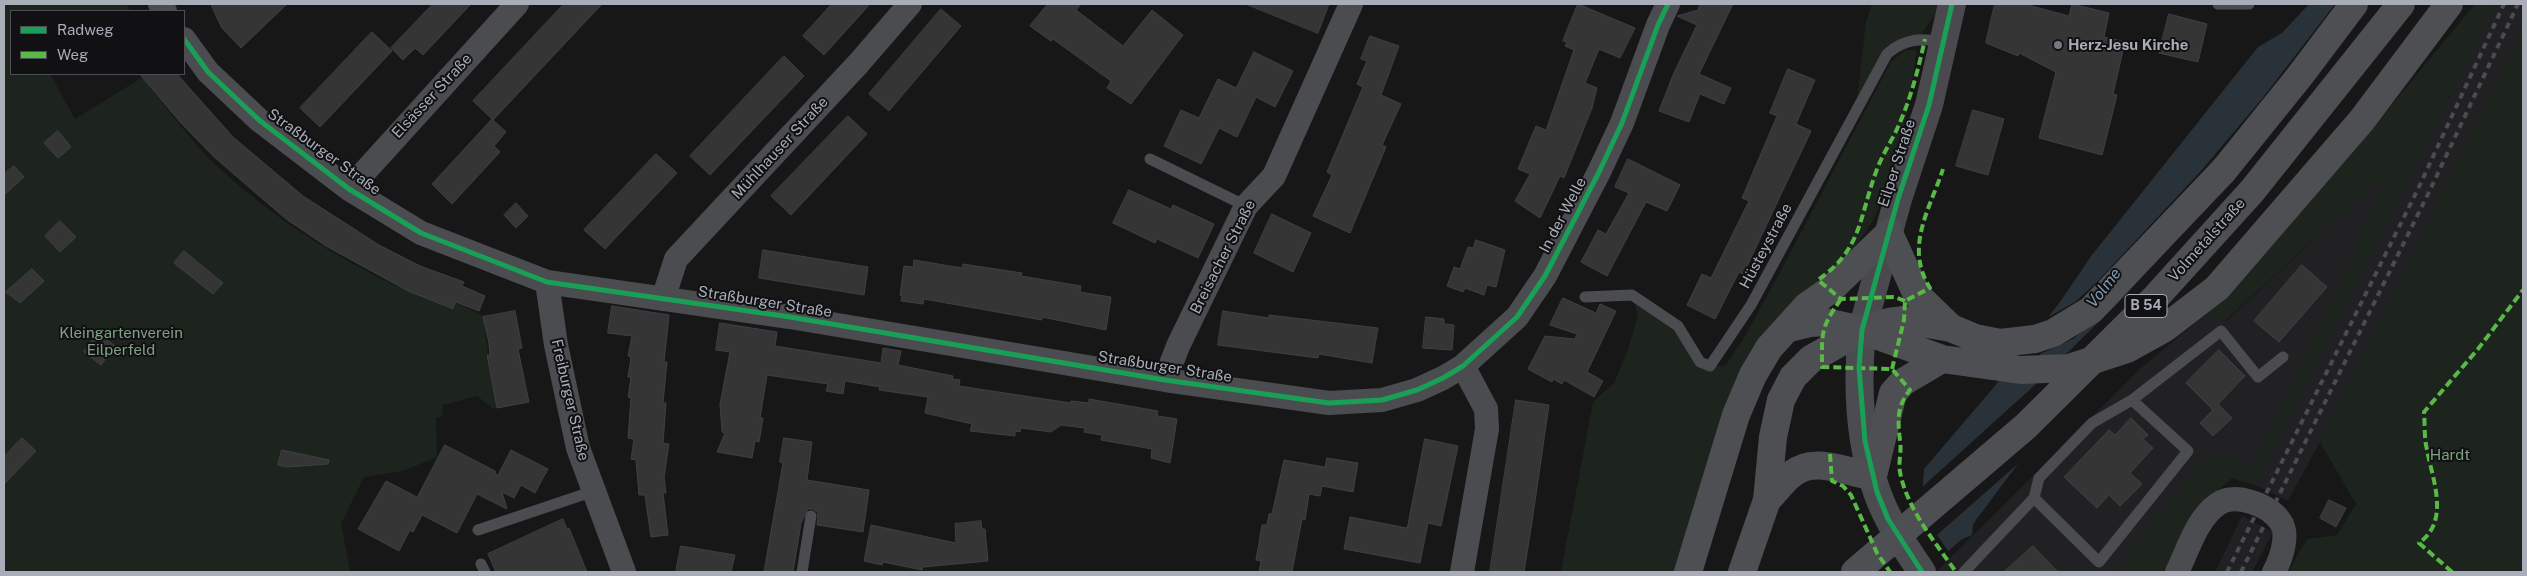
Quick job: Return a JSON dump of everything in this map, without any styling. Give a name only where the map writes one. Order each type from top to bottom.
[{"type":"main road","name":"Eilper Straße","points":[[1862,330],[1889,233],[1930,105],[1952,4]]},
{"type":"main road","points":[[1786,329],[1810,323],[1825,322],[1862,330],[1942,359],[1996,355],[2053,333],[2091,310],[2224,170],[2299,77],[2354,4]]},
{"type":"main road","name":"Volmetalstraße","points":[[1854,572],[2026,426],[2155,298],[2252,191],[2322,105],[2400,4]]},
{"type":"main road","points":[[1742,572],[1768,500],[1773,437],[1780,400],[1793,377],[1811,359],[1862,330],[1904,320],[1951,328],[1975,338],[1996,355],[2021,370],[2069,368],[2127,349],[2165,328],[2217,288],[2362,120],[2448,4]]},
{"type":"main road","points":[[1688,572],[1736,415],[1765,355],[1807,306],[1830,290],[1889,233],[1917,294],[1951,328]]},
{"type":"main road","points":[[1768,500],[1794,472],[1814,465],[1831,466],[1855,474],[1875,484],[1893,392],[1903,382],[1942,359]]},
{"type":"street","name":"Elsässer Straße","points":[[348,189],[517,4]]},
{"type":"street","name":"Mühlhauser Straße","points":[[663,299],[676,259],[858,64],[910,4]]},
{"type":"street","name":"Breisacher Straße","points":[[1165,380],[1178,346],[1246,206],[1274,176],[1332,52],[1351,4]]},
{"type":"street","name":"In der Welle","points":[[1417,390],[1463,366],[1517,317],[1545,276],[1575,222],[1614,139],[1668,4]]},
{"type":"street","name":"Straßburger Straße","points":[[185,40],[208,72],[259,120],[348,189],[421,232],[547,282],[790,317],[1165,380],[1329,403],[1382,400],[1417,390]]},
{"type":"street","name":"Freiburger Straße","points":[[547,282],[566,397],[578,448],[624,572]]},
{"type":"street","points":[[1862,330],[1858,368],[1860,399],[1875,484],[1888,519],[1922,572]]},
{"type":"street","points":[[1462,572],[1487,428],[1486,409],[1463,366]]},
{"type":"street","points":[[2177,572],[2204,518],[2219,503],[2231,498],[2245,499],[2264,508],[2280,520],[2284,531],[2283,547],[2274,572]]},
{"type":"lane","points":[[2218,4],[2249,4]]},
{"type":"lane","name":"Hüsteystraße","points":[[1585,298],[1632,296],[1678,326],[1700,362],[1710,366],[1751,305],[1887,54],[1906,42],[1926,39],[1944,42]]},
{"type":"lane","points":[[1150,160],[1246,206]]},
{"type":"lane","points":[[1964,572],[2034,498],[2040,478],[2092,423],[2132,400],[2221,331],[2258,377],[2283,357]]},
{"type":"lane","points":[[2034,498],[2099,562],[2188,451],[2132,400]]},
{"type":"lane","points":[[478,530],[594,491]]},
{"type":"lane","points":[[802,572],[811,516]]},
{"type":"shaded area","points":[[2493,4],[2523,4],[2523,25],[2320,442],[2288,501],[2257,486]]},
{"type":"shaded area","points":[[2375,183],[2384,188],[2252,466],[2209,453],[2112,572],[2058,572],[2055,570],[2051,572],[1936,572],[2141,368],[2205,315],[2226,321]]},
{"type":"shaded area","points":[[2242,516],[2273,532],[2252,572],[2215,572]]},
{"type":"green space","name":"Kleingartenverein Eilperfeld","points":[[4,4],[127,4],[130,10],[10,10],[10,75],[51,75],[75,119],[146,75],[164,75],[149,86],[208,158],[271,211],[328,250],[390,283],[454,310],[457,303],[483,316],[488,353],[486,355],[497,408],[492,408],[477,396],[443,405],[442,416],[436,418],[437,457],[403,471],[364,477],[341,524],[350,570],[345,572],[4,572]]},
{"type":"green space","points":[[1872,4],[1942,4],[1918,39],[1897,46],[1856,109],[1866,22]]},
{"type":"green space","points":[[2475,4],[2493,4],[2257,486],[2232,478],[2199,507],[2165,572],[2112,572],[2209,453],[2252,465],[2384,188],[2375,183],[2225,321],[2205,315],[2349,157]]},
{"type":"green space","name":"Hardt","points":[[2523,25],[2523,572],[2288,572],[2307,539],[2337,535],[2356,504],[2320,442]]},
{"type":"green space","points":[[1905,50],[1917,50],[1903,135],[1875,217],[1844,264],[1768,333],[1677,572],[1561,572],[1593,402],[1614,383],[1628,350],[1638,315],[1632,295],[1678,326],[1710,366],[1725,366],[1744,338],[1778,276],[1891,62]]},
{"type":"water","name":"Volme","points":[[2309,4],[2362,4],[1973,524],[1972,535],[1962,539],[1943,556],[1836,572],[1922,495],[1924,469],[1994,387],[2060,302],[2092,255],[2258,47],[2282,33]]},
{"type":"pier","points":[[2335,4],[2364,4],[2088,326],[2073,339],[2040,354],[2040,357],[2066,354],[2119,302],[2229,181],[2305,92],[2136,309],[2028,455],[1937,535],[1949,552],[1945,557],[1930,572],[1833,572],[1920,494],[1920,489],[2037,383],[1996,380],[2043,320],[2075,302],[2096,283],[2200,172],[2261,100]]},
{"type":"building","points":[[211,4],[287,4],[241,48],[222,28]]},
{"type":"building","points":[[433,4],[471,4],[423,55],[415,48],[403,60],[391,48]]},
{"type":"building","points":[[564,4],[602,4],[493,120],[506,132],[494,146],[500,152],[452,204],[432,184],[492,119],[473,101]]},
{"type":"building","points":[[832,4],[870,4],[824,55],[803,36]]},
{"type":"building","points":[[1048,4],[1081,4],[1076,10],[1123,46],[1152,10],[1183,35],[1131,104],[1107,88],[1111,81],[1053,39],[1051,41],[1030,26]]},
{"type":"building","points":[[1246,4],[1329,4],[1318,33]]},
{"type":"building","points":[[1578,4],[1635,28],[1620,58],[1599,49],[1585,83],[1597,88],[1592,108],[1564,178],[1560,176],[1540,218],[1515,201],[1530,174],[1518,169],[1536,126],[1546,130],[1574,50],[1565,46],[1567,42],[1563,41]]},
{"type":"building","points":[[1700,4],[1733,4],[1699,74],[1731,88],[1724,104],[1700,94],[1689,122],[1659,111],[1673,75],[1697,25],[1677,16],[1698,10]]},
{"type":"building","points":[[1995,4],[2024,4],[2069,16],[2072,4],[2109,13],[2104,37],[2125,42],[2113,94],[2117,95],[2102,155],[2039,138],[2056,72],[2019,53],[2018,56],[1986,43]]},
{"type":"building","points":[[941,9],[961,26],[889,111],[869,94]]},
{"type":"building","points":[[2169,14],[2207,24],[2198,62],[2159,53]]},
{"type":"building","points":[[372,32],[392,51],[320,127],[300,108]]},
{"type":"building","points":[[1370,36],[1399,46],[1381,95],[1401,104],[1382,145],[1386,147],[1350,233],[1313,216],[1332,175],[1327,172],[1363,87],[1357,84],[1367,61],[1361,59]]},
{"type":"building","points":[[1254,52],[1293,71],[1275,107],[1256,97],[1237,137],[1219,128],[1201,164],[1164,146],[1181,110],[1199,118],[1218,79],[1236,88]]},
{"type":"building","points":[[784,56],[804,76],[710,175],[690,156]]},
{"type":"building","points":[[1788,69],[1815,80],[1796,124],[1811,131],[1743,274],[1739,272],[1715,319],[1687,305],[1702,274],[1711,278],[1749,201],[1742,198],[1777,116],[1770,113]]},
{"type":"building","points":[[141,75],[178,75],[233,137],[303,196],[379,245],[420,266],[464,282],[462,286],[485,296],[479,311],[456,302],[453,309],[408,291],[326,246],[286,219],[214,157],[180,122]]},
{"type":"building","points":[[1973,110],[2004,119],[1988,175],[1956,166]]},
{"type":"building","points":[[848,116],[867,134],[791,215],[771,196]]},
{"type":"building","points":[[58,131],[71,147],[58,158],[44,143]]},
{"type":"building","points":[[656,154],[677,173],[605,249],[584,230]]},
{"type":"building","points":[[1628,159],[1680,185],[1667,211],[1646,202],[1607,276],[1581,262],[1598,230],[1606,234],[1629,193],[1615,187]]},
{"type":"building","points":[[14,166],[24,177],[4,195],[4,174]]},
{"type":"building","points":[[1129,190],[1171,209],[1173,205],[1214,224],[1198,258],[1157,239],[1155,243],[1113,223]]},
{"type":"building","points":[[516,203],[528,216],[516,228],[504,215]]},
{"type":"building","points":[[1272,214],[1311,233],[1293,272],[1254,253]]},
{"type":"building","points":[[60,221],[76,237],[60,252],[45,236]]},
{"type":"building","points":[[1476,240],[1505,250],[1496,287],[1487,285],[1484,295],[1465,288],[1463,292],[1447,286],[1454,267],[1460,269],[1468,247],[1473,248]]},
{"type":"building","points":[[763,250],[868,267],[864,295],[759,278]]},
{"type":"building","points":[[184,251],[223,283],[213,294],[174,263]]},
{"type":"building","points":[[914,260],[962,268],[963,264],[1022,273],[1021,276],[1081,286],[1080,292],[1111,297],[1106,330],[1042,317],[1042,320],[924,299],[923,304],[901,301],[902,296],[900,295],[904,266],[913,267]]},
{"type":"building","points":[[2302,265],[2327,287],[2279,342],[2254,321]]},
{"type":"building","points":[[32,269],[44,281],[20,303],[6,292]]},
{"type":"building","points":[[1563,298],[1596,313],[1600,304],[1616,311],[1587,372],[1603,381],[1594,397],[1564,380],[1562,384],[1553,379],[1552,382],[1528,369],[1545,336],[1575,339],[1577,334],[1550,325]]},
{"type":"building","points":[[612,306],[669,315],[664,362],[667,362],[663,403],[666,403],[663,443],[669,444],[664,477],[666,493],[663,493],[668,535],[651,537],[645,495],[639,495],[636,460],[631,459],[634,439],[628,438],[631,398],[628,397],[631,377],[628,377],[631,357],[628,356],[632,336],[608,333]]},
{"type":"building","points":[[515,311],[522,348],[518,349],[529,402],[497,408],[487,355],[490,355],[489,343],[483,317]]},
{"type":"building","points":[[1223,311],[1269,318],[1269,315],[1378,328],[1372,363],[1319,354],[1318,358],[1218,345]]},
{"type":"building","points":[[1426,317],[1444,319],[1444,324],[1454,325],[1452,350],[1423,348]]},
{"type":"building","points":[[720,323],[777,332],[775,346],[881,363],[883,348],[901,351],[898,365],[953,376],[952,379],[960,380],[959,386],[1071,403],[1071,401],[1089,403],[1089,399],[1158,411],[1157,416],[1177,419],[1170,463],[1151,458],[1152,449],[1101,440],[1102,435],[1084,432],[1085,428],[1061,425],[1051,432],[1021,428],[1020,432],[1015,431],[1015,436],[970,431],[972,424],[925,413],[928,397],[879,390],[880,387],[845,381],[843,394],[826,391],[828,384],[767,375],[760,418],[763,418],[759,442],[755,441],[752,458],[717,452],[725,433],[722,432],[720,404],[730,352],[716,350]]},
{"type":"building","points":[[98,333],[115,346],[101,365],[84,352]]},
{"type":"building","points":[[2219,350],[2245,376],[2218,404],[2232,418],[2213,436],[2200,423],[2213,410],[2186,383]]},
{"type":"building","points":[[1516,400],[1549,405],[1532,522],[1524,572],[1490,572]]},
{"type":"building","points":[[2131,418],[2148,435],[2143,439],[2153,448],[2130,473],[2142,484],[2120,506],[2109,495],[2097,508],[2064,477],[2109,430],[2115,435]]},
{"type":"building","points":[[22,438],[36,451],[4,484],[4,457]]},
{"type":"building","points":[[784,438],[812,442],[807,480],[869,490],[863,532],[817,525],[818,513],[813,509],[808,509],[801,523],[793,572],[764,572],[783,463],[780,462]]},
{"type":"building","points":[[1425,439],[1458,446],[1441,526],[1428,523],[1420,563],[1344,549],[1350,517],[1407,528]]},
{"type":"building","points":[[445,445],[495,471],[497,477],[511,450],[548,469],[535,493],[521,485],[514,498],[502,492],[507,509],[477,494],[457,533],[422,515],[413,532],[410,530],[399,551],[358,529],[386,481],[417,497]]},
{"type":"building","points":[[282,450],[329,460],[328,464],[287,467],[278,465]]},
{"type":"building","points":[[1327,458],[1358,463],[1353,492],[1322,486],[1320,496],[1309,494],[1305,520],[1302,519],[1292,572],[1259,572],[1261,561],[1256,560],[1262,525],[1267,525],[1269,514],[1272,514],[1284,460],[1325,467]]},
{"type":"building","points":[[2329,500],[2346,508],[2336,527],[2320,518]]},
{"type":"building","points":[[563,519],[567,529],[569,528],[587,572],[496,572],[488,554]]},
{"type":"building","points":[[981,521],[982,529],[985,529],[988,561],[923,567],[922,570],[883,562],[882,565],[864,561],[871,525],[956,543],[955,524]]},
{"type":"building","points":[[681,546],[735,555],[731,572],[676,572]]},
{"type":"building","points":[[2033,546],[2058,572],[2004,572]]},
{"type":"railway","points":[[2227,572],[2418,189],[2504,4]]},
{"type":"railway","points":[[2241,572],[2430,190],[2518,4]]},
{"type":"marked path","points":[[1905,301],[1895,297],[1841,299],[1818,280],[1843,257],[1857,232],[1879,165],[1909,100],[1925,39]]},
{"type":"marked path","points":[[1892,369],[1904,320],[1905,301],[1930,288],[1919,258],[1919,243],[1926,213],[1943,169]]},
{"type":"marked path","points":[[2452,572],[2419,543],[2434,524],[2437,512],[2435,487],[2425,441],[2424,412],[2478,349],[2523,290]]},
{"type":"marked path","points":[[1841,299],[1829,317],[1822,338],[1822,367],[1892,369],[1910,390],[1902,402],[1899,414],[1900,472],[1915,512],[1956,572]]},
{"type":"marked path","points":[[1830,454],[1832,481],[1843,486],[1851,495],[1877,553],[1890,572]]},
{"type":"cycle path","points":[[185,40],[208,72],[259,120],[349,189],[421,233],[547,282],[790,317],[1165,380],[1329,403],[1382,400],[1417,390],[1463,366],[1517,317],[1545,276],[1599,172],[1622,123],[1658,25],[1668,4]]},
{"type":"cycle path","points":[[1922,572],[1888,519],[1877,492],[1865,441],[1859,368],[1862,330],[1898,199],[1929,105],[1952,4]]},
{"type":"place","name":"Herz-Jesu Kirche","points":[[2058,45]]}]
